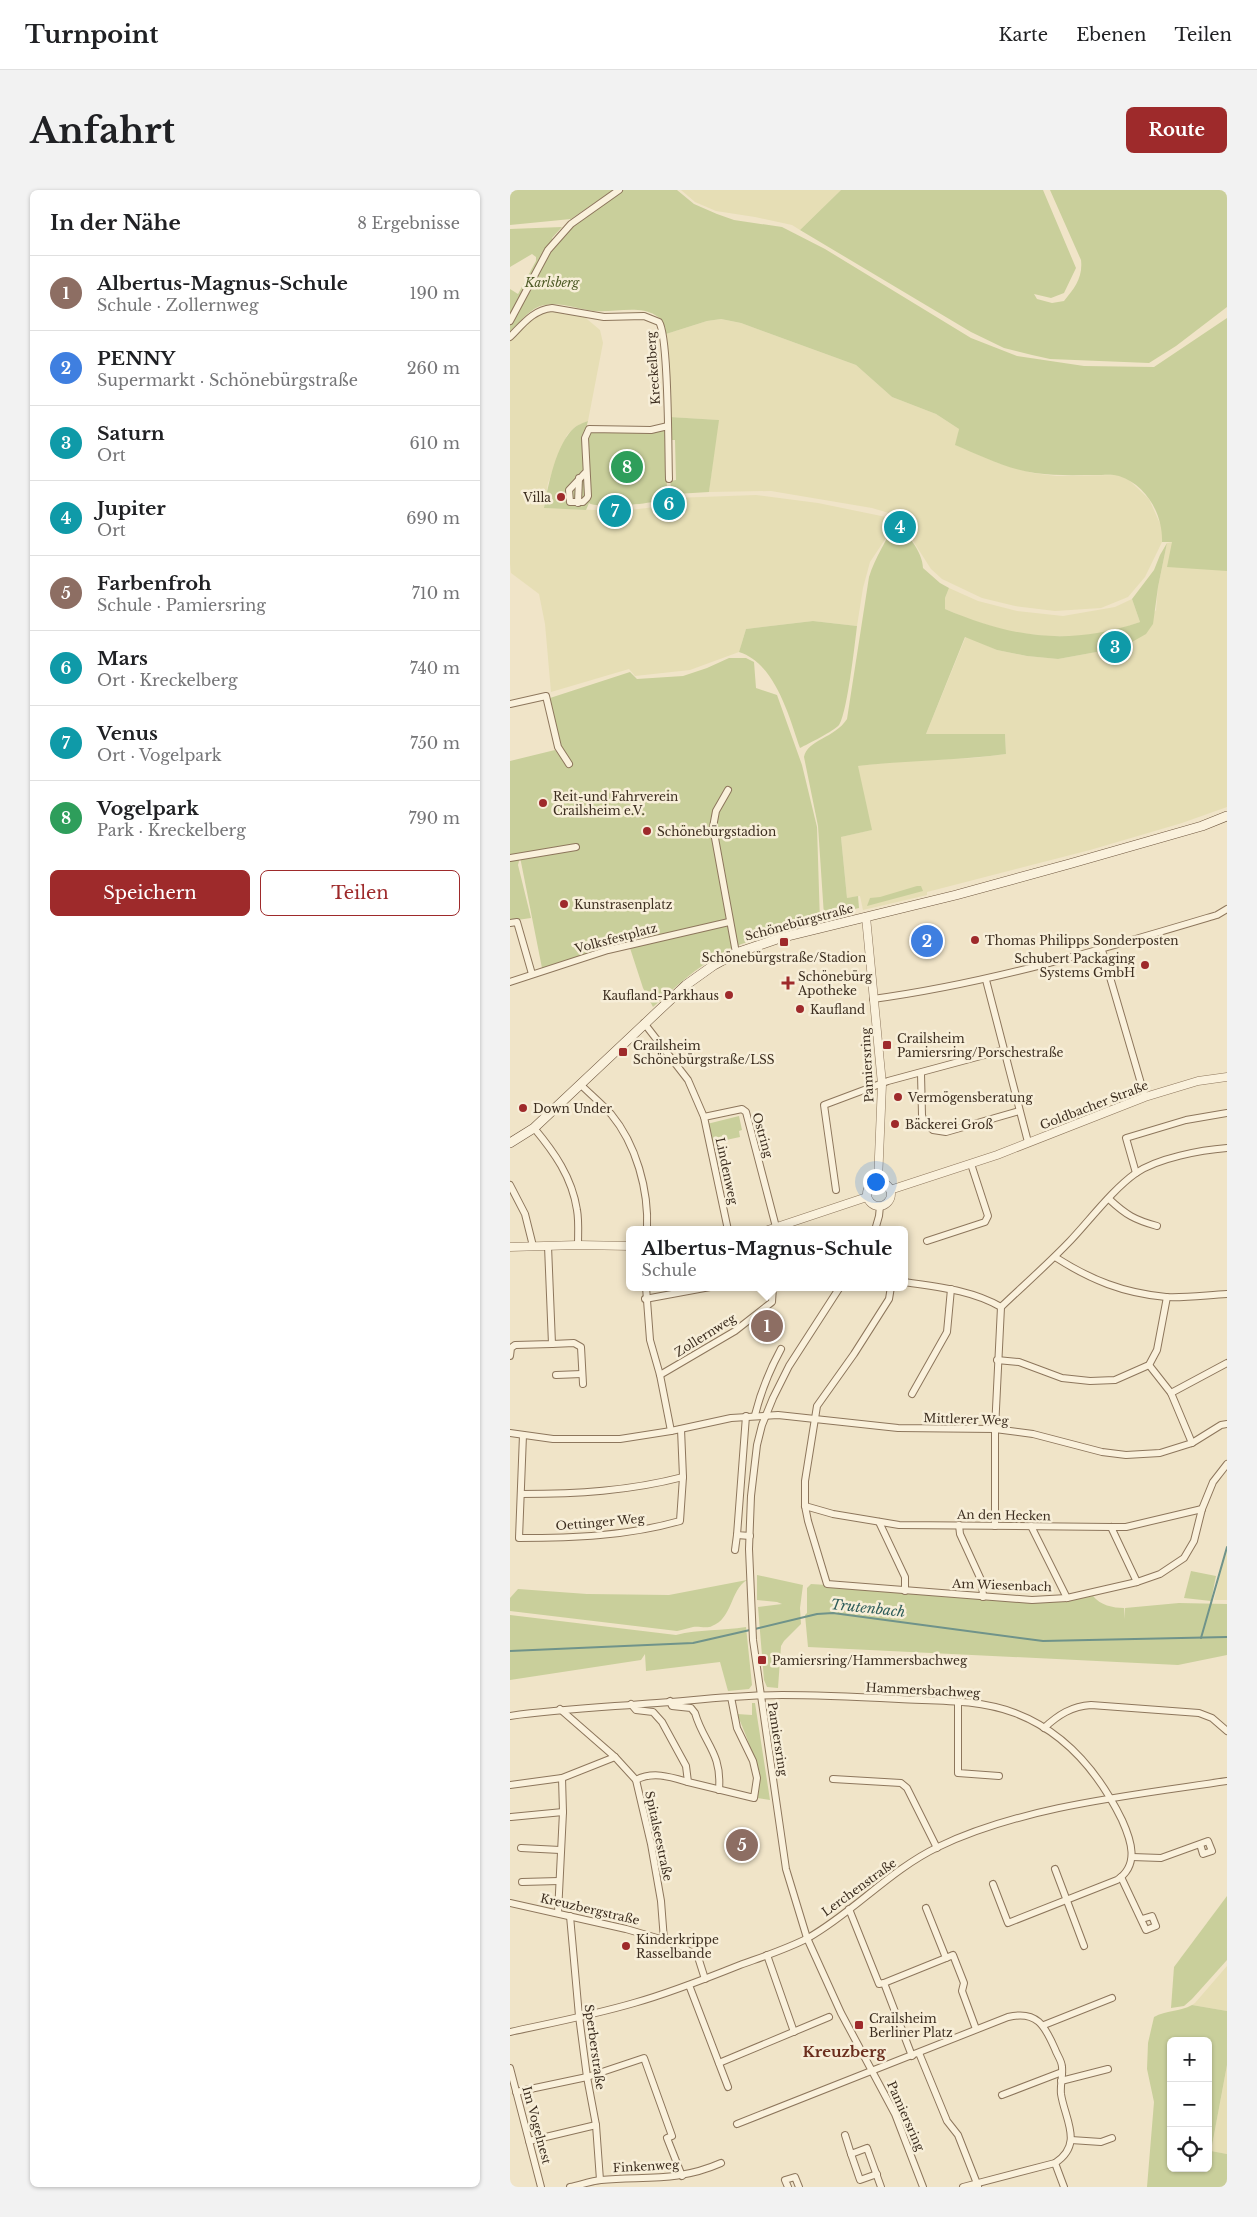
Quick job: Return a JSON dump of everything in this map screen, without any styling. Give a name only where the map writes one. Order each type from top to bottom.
[{"type":"main road","name":"Schönebürgstraße","points":[[510,1143],[534,1128],[686,985],[714,965],[736,953],[780,938],[1069,864],[1202,826],[1227,816]]},
{"type":"street","points":[[510,321],[548,250],[571,224],[619,190]]},
{"type":"street","name":"Kreckelberg","points":[[510,337],[532,315],[552,308],[567,309],[596,316],[644,316],[655,319],[662,326],[663,331],[669,479]]},
{"type":"street","points":[[586,472],[571,487],[568,495],[570,502],[585,502],[587,498],[586,431],[594,428],[651,430],[668,426]]},
{"type":"street","points":[[578,503],[579,478]]},
{"type":"street","points":[[510,704],[546,696],[558,747],[569,764]]},
{"type":"street","points":[[728,790],[716,811],[713,827],[736,953]]},
{"type":"street","points":[[510,858],[576,847]]},
{"type":"street","points":[[873,999],[986,980],[1102,950],[1217,915],[1227,909]]},
{"type":"street","name":"Pamiersring","points":[[866,917],[882,1084],[878,1182]]},
{"type":"street","points":[[510,923],[517,922],[532,974]]},
{"type":"street","name":"Volksfestplatz","points":[[510,982],[608,950],[729,922]]},
{"type":"street","points":[[1102,950],[1144,1097]]},
{"type":"street","points":[[986,980],[1028,1142]]},
{"type":"street","points":[[644,1023],[688,1080],[704,1116]]},
{"type":"street","points":[[836,1190],[824,1105],[882,1084],[1003,1050]]},
{"type":"street","points":[[921,1074],[922,1114],[924,1122],[933,1130],[946,1132],[1019,1111]]},
{"type":"street","name":"Goldbacher Straße","points":[[890,1190],[971,1164],[1144,1097],[1198,1081],[1227,1077]]},
{"type":"street","points":[[580,1084],[610,1113],[622,1130],[635,1156],[645,1195],[647,1226]]},
{"type":"street","name":"Ostring","points":[[704,1116],[742,1109],[746,1112],[776,1226]]},
{"type":"street","points":[[1136,1173],[1126,1138],[1186,1120],[1227,1113]]},
{"type":"street","name":"Lindenweg","points":[[704,1116],[727,1226]]},
{"type":"street","points":[[534,1128],[558,1157],[570,1184],[577,1209],[578,1245]]},
{"type":"street","points":[[995,1526],[995,1429],[1001,1307],[1055,1257],[1136,1173],[1157,1164],[1205,1149],[1227,1148]]},
{"type":"street","points":[[927,1241],[985,1222],[988,1216],[971,1164]]},
{"type":"street","points":[[874,1182],[883,1182],[890,1190],[890,1198],[880,1206],[872,1204],[867,1197],[868,1188],[874,1182]]},
{"type":"street","points":[[510,1185],[525,1214],[533,1246]]},
{"type":"street","points":[[779,1226],[867,1197]]},
{"type":"street","points":[[1109,1199],[1124,1213],[1137,1221],[1157,1226]]},
{"type":"street","points":[[876,1226],[880,1216],[880,1206]]},
{"type":"street","points":[[548,1246],[552,1344]]},
{"type":"street","points":[[510,1247],[626,1246]]},
{"type":"street","points":[[1055,1257],[1100,1282],[1167,1297],[1227,1294]]},
{"type":"street","points":[[908,1283],[951,1289],[986,1298],[1001,1307]]},
{"type":"street","points":[[912,1394],[947,1332],[951,1289]]},
{"type":"street","points":[[646,1291],[650,1340],[660,1375],[671,1431]]},
{"type":"street","points":[[645,1299],[688,1291]]},
{"type":"street","name":"Zollernweg","points":[[660,1375],[735,1331],[772,1302],[773,1291]]},
{"type":"street","name":"Pamiersring","points":[[837,1291],[789,1366],[766,1414],[758,1445],[754,1470],[750,1536],[753,1640],[786,1869],[807,1938],[841,2013],[895,2114],[922,2187]]},
{"type":"street","points":[[806,1506],[806,1481],[817,1406],[854,1354],[889,1299],[890,1291]]},
{"type":"street","points":[[997,1360],[1019,1362],[1062,1378],[1090,1381],[1115,1380],[1148,1365],[1157,1350],[1167,1297]]},
{"type":"street","points":[[510,1356],[511,1348],[515,1345],[574,1343],[580,1347],[583,1384]]},
{"type":"street","points":[[755,1415],[760,1391],[781,1349]]},
{"type":"street","points":[[1171,1393],[1227,1363]]},
{"type":"street","points":[[1148,1365],[1171,1393],[1192,1443]]},
{"type":"street","points":[[556,1374],[582,1374]]},
{"type":"street","name":"Mittlerer Weg","points":[[510,1432],[523,1436],[553,1439],[620,1439],[766,1414],[898,1428],[995,1429],[1033,1434],[1102,1452],[1126,1455],[1160,1452],[1192,1443],[1221,1425],[1227,1424]]},
{"type":"street","points":[[735,1550],[746,1416]]},
{"type":"street","name":"Oettinger Weg","points":[[521,1494],[519,1538],[615,1534],[648,1530],[680,1521],[683,1477],[681,1429]]},
{"type":"street","points":[[523,1436],[521,1494],[570,1494],[619,1490],[683,1477]]},
{"type":"street","name":"Am Wiesenbach","points":[[806,1506],[808,1521],[827,1584],[1032,1600],[1067,1598],[1137,1582],[1160,1574],[1184,1558],[1194,1541],[1202,1509],[1212,1482],[1227,1464]]},
{"type":"street","name":"An den Hecken","points":[[806,1506],[899,1525],[1111,1528],[1126,1527],[1202,1509]]},
{"type":"street","points":[[879,1522],[905,1577],[905,1591]]},
{"type":"street","points":[[959,1526],[960,1534],[982,1582],[983,1597]]},
{"type":"street","points":[[1031,1526],[1067,1598]]},
{"type":"street","points":[[1111,1528],[1137,1582]]},
{"type":"street","points":[[736,1535],[750,1536]]},
{"type":"street","name":"Hammersbachweg","points":[[510,1716],[560,1709],[760,1696],[838,1696],[958,1702],[998,1707],[1016,1713],[1044,1728],[1068,1745],[1088,1766],[1104,1786],[1128,1834],[1132,1857]]},
{"type":"street","points":[[636,1780],[651,1775],[664,1776],[754,1798],[757,1778],[755,1769],[737,1728],[731,1697]]},
{"type":"street","points":[[670,1701],[672,1706],[691,1708],[695,1713],[717,1758],[720,1774],[719,1790]]},
{"type":"street","points":[[958,1702],[958,1773],[999,1776]]},
{"type":"street","name":"Hammersbachweg","points":[[632,1704],[636,1710],[654,1712],[662,1722],[686,1766],[688,1782]]},
{"type":"street","points":[[1044,1728],[1071,1709],[1097,1706],[1199,1713],[1212,1718],[1227,1731]]},
{"type":"street","name":"Spitalseestraße","points":[[560,1709],[615,1757],[636,1780],[661,1901],[664,1940]]},
{"type":"street","points":[[510,1785],[562,1778],[615,1757]]},
{"type":"street","points":[[558,1912],[560,1850],[564,1812],[562,1778]]},
{"type":"street","points":[[833,1779],[901,1782],[907,1788],[937,1848]]},
{"type":"street","name":"Lerchenstraße","points":[[510,2032],[634,2003],[689,1985],[807,1938],[849,1910],[893,1875],[937,1848],[987,1828],[1035,1815],[1110,1799],[1227,1781]]},
{"type":"street","points":[[511,1817],[564,1812]]},
{"type":"street","points":[[993,1884],[1008,1923],[1121,1877],[1132,1857],[1161,1858],[1200,1844]]},
{"type":"street","points":[[521,1848],[560,1850]]},
{"type":"street","points":[[1055,1869],[1084,1946]]},
{"type":"street","points":[[1121,1877],[1142,1919]]},
{"type":"street","points":[[522,1882],[559,1881]]},
{"type":"street","name":"Kreuzbergstraße","points":[[510,1903],[558,1912],[664,1940],[683,1947],[698,1957],[705,1978]]},
{"type":"street","points":[[926,1908],[946,1958]]},
{"type":"street","points":[[849,1910],[879,1984],[953,1955],[964,1983],[962,1992],[976,2029]]},
{"type":"street","name":"Sperberstraße","points":[[570,1916],[579,2016],[596,2125],[600,2180]]},
{"type":"street","points":[[767,1955],[794,2032]]},
{"type":"street","points":[[884,1983],[946,2121],[958,2135],[978,2185]]},
{"type":"street","points":[[689,1985],[728,2087]]},
{"type":"street","points":[[1044,2025],[1112,1998]]},
{"type":"street","points":[[737,2124],[976,2029],[1019,2014],[1032,2017],[1044,2025],[1062,2066],[1061,2094],[1071,2140],[1064,2157],[1055,2163],[978,2185],[963,2187]]},
{"type":"street","points":[[719,2063],[829,2017]]},
{"type":"street","points":[[516,2092],[587,2077],[644,2058],[672,2136],[667,2138],[682,2176]]},
{"type":"street","name":"Im Vogelnest","points":[[510,2068],[542,2187]]},
{"type":"street","points":[[1061,2082],[1108,2069]]},
{"type":"street","points":[[1002,2095],[1062,2072]]},
{"type":"street","points":[[529,2141],[596,2125]]},
{"type":"street","points":[[845,2135],[860,2180],[876,2174]]},
{"type":"street","points":[[1071,2140],[1101,2142],[1112,2138]]},
{"type":"street","points":[[851,2154],[867,2148],[882,2187]]},
{"type":"street","name":"Finkenweg","points":[[570,2187],[600,2180],[652,2179],[682,2176],[704,2171],[721,2163]]},
{"type":"street","points":[[1055,2163],[1064,2187]]},
{"type":"street","points":[[788,2187],[785,2180],[795,2177],[799,2187]]},
{"type":"street","points":[[652,2179],[652,2187]]},
{"type":"shaded area","points":[[681,190],[841,190],[800,230],[792,225],[716,211],[695,202]]},
{"type":"shaded area","points":[[546,310],[581,314],[600,330],[603,343],[588,421],[575,427],[567,435],[548,483],[544,508],[622,511],[671,505],[674,498],[756,495],[818,503],[891,518],[886,538],[870,562],[863,588],[857,626],[813,621],[746,629],[739,652],[690,670],[635,676],[629,669],[551,692],[545,624],[539,594],[511,573],[510,564],[510,339],[524,323]]},
{"type":"shaded area","points":[[721,319],[741,323],[856,365],[892,397],[936,414],[959,429],[956,445],[998,463],[1033,473],[1056,476],[1118,475],[1130,481],[1149,499],[1162,528],[1162,542],[1145,577],[1128,597],[1101,608],[1055,611],[1015,606],[982,598],[942,579],[931,569],[896,517],[889,513],[872,508],[771,491],[709,492],[718,420],[670,417],[666,334],[707,321]]},
{"type":"shaded area","points":[[1167,543],[1227,546],[1227,807],[1182,823],[1090,850],[927,892],[927,895],[863,910],[860,896],[847,898],[841,837],[871,830],[857,766],[1006,754],[1005,734],[926,734],[966,636],[997,650],[1027,656],[1058,659],[1113,649],[1132,642],[1156,610],[1158,587]]},
{"type":"shaded area","points":[[949,588],[978,601],[1017,611],[1063,616],[1115,607],[1132,599],[1140,622],[1114,631],[1081,636],[1046,636],[1011,632],[971,620],[945,609],[945,598]]},
{"type":"shaded area","points":[[1227,1546],[1227,1600],[1214,1600]]},
{"type":"shaded area","points":[[1227,1966],[1227,2011],[1192,2005],[1195,2003]]},
{"type":"shaded area","points":[[1227,2065],[1227,2154],[1212,2151]]},
{"type":"green space","points":[[510,190],[613,190],[571,219],[510,225]]},
{"type":"green space","name":"Karlsberg","points":[[621,190],[677,190],[694,204],[734,220],[782,227],[825,249],[971,338],[1017,356],[1084,366],[1154,367],[1227,318],[1227,571],[1167,567],[1172,542],[1162,542],[1160,522],[1151,502],[1138,486],[1129,480],[1114,475],[1035,473],[984,458],[955,445],[959,429],[936,414],[892,397],[856,365],[741,323],[721,319],[707,321],[666,334],[660,319],[649,312],[641,310],[594,311],[551,304],[534,309],[510,334],[510,289],[518,294],[536,261],[536,257],[532,254],[510,267],[510,229],[562,227],[552,238],[555,243],[569,229]]},
{"type":"green space","points":[[841,190],[1043,190],[1076,268],[1064,293],[1051,298],[1034,294],[1037,299],[1052,303],[1064,301],[1075,287],[1081,272],[1081,260],[1050,190],[1227,190],[1227,307],[1176,346],[1149,363],[1050,359],[1004,348],[971,332],[800,230]]},
{"type":"green space","points":[[670,417],[719,420],[709,492],[676,494],[671,487],[670,481],[676,480],[675,440],[670,440]]},
{"type":"green space","points":[[588,421],[586,428],[589,432],[666,427],[667,498],[627,505],[603,506],[589,503],[586,510],[544,508],[554,466],[562,444],[574,428]]},
{"type":"green space","points":[[895,521],[909,536],[917,549],[923,568],[940,583],[949,588],[945,598],[945,609],[994,627],[1041,635],[1089,634],[1114,630],[1140,622],[1132,599],[1154,570],[1167,543],[1153,624],[1146,634],[1132,642],[1113,649],[1058,659],[1027,656],[997,650],[965,637],[926,734],[1005,734],[1006,754],[858,766],[872,830],[841,837],[847,898],[858,896],[859,908],[824,916],[818,826],[804,757],[810,747],[836,731],[847,719],[869,577]]},
{"type":"green space","points":[[813,621],[857,626],[848,694],[842,719],[836,728],[800,748],[785,706],[771,679],[752,658],[739,652],[746,629]]},
{"type":"green space","name":"Schönebürgstadion","points":[[729,658],[746,658],[754,662],[756,688],[777,695],[802,765],[817,827],[820,923],[742,944],[720,954],[693,972],[653,1007],[643,988],[629,945],[542,968],[520,857],[518,865],[531,918],[510,921],[510,761],[555,750],[562,759],[550,698],[630,672],[637,679],[683,676]]},
{"type":"green space","points":[[921,886],[923,891],[867,906],[870,898],[880,897]]},
{"type":"green space","points":[[739,1116],[742,1130],[739,1131],[740,1137],[712,1143],[707,1124]]},
{"type":"green space","points":[[1191,1571],[1216,1576],[1211,1601],[1184,1598]]},
{"type":"green space","points":[[757,1575],[803,1585],[800,1608],[801,1624],[781,1646],[778,1688],[767,1687],[764,1680],[758,1607],[782,1604],[757,1600]]},
{"type":"green space","points":[[747,1580],[737,1590],[724,1617],[719,1622],[708,1627],[693,1627],[677,1631],[510,1611],[510,1598],[518,1589],[587,1594],[669,1595]]},
{"type":"green space","points":[[811,1584],[1066,1600],[1093,1596],[1099,1602],[1124,1608],[1125,1619],[1125,1608],[1179,1603],[1227,1604],[1227,1655],[1178,1665],[808,1647],[805,1615],[807,1613],[807,1588]]},
{"type":"green space","points":[[510,1615],[676,1635],[746,1627],[752,1685],[749,1689],[728,1691],[720,1662],[646,1671],[645,1654],[641,1660],[510,1680]]},
{"type":"green space","points":[[752,1703],[755,1703],[770,1800],[757,1798],[756,1774],[752,1754],[737,1714],[752,1715]]},
{"type":"green space","points":[[1227,1896],[1227,1960],[1184,2006],[1171,2008],[1174,1967]]},
{"type":"green space","points":[[1192,2005],[1227,2011],[1227,2065],[1212,2146],[1212,2037],[1167,2037],[1167,2172],[1212,2172],[1212,2151],[1227,2154],[1227,2187],[1147,2187],[1154,2102],[1147,2069],[1148,2043],[1154,2017]]},
{"type":"waterway","points":[[1201,1638],[1227,1547]]},
{"type":"waterway","name":"Trutenbach","points":[[755,1629],[817,1614],[833,1613],[1043,1641],[1227,1637]]},
{"type":"waterway","name":"Trutenbach","points":[[510,1651],[693,1643],[750,1630]]},
{"type":"place","name":"Vogelpark","points":[[627,467]]},
{"type":"place","name":"Villa","points":[[561,497]]},
{"type":"place","name":"Mars","points":[[669,504]]},
{"type":"place","name":"Venus","points":[[615,511]]},
{"type":"place","name":"Jupiter","points":[[900,527]]},
{"type":"place","name":"Saturn","points":[[1115,647]]},
{"type":"place","name":"Reit-und Fahrverein Crailsheim e.V.","points":[[543,803]]},
{"type":"place","name":"Schönebürgstadion","points":[[647,831]]},
{"type":"place","name":"Kunstrasenplatz","points":[[564,904]]},
{"type":"place","name":"Thomas Philipps Sonderposten","points":[[975,940]]},
{"type":"place","name":"PENNY","points":[[927,941]]},
{"type":"place","name":"Schönebürgstraße/Stadion","points":[[784,942]]},
{"type":"place","name":"Schubert Packaging Systems GmbH","points":[[1145,965]]},
{"type":"place","name":"Schönebürg Apotheke","points":[[788,983]]},
{"type":"place","name":"Kaufland-Parkhaus","points":[[729,995]]},
{"type":"place","name":"Kaufland","points":[[800,1009]]},
{"type":"place","name":"Crailsheim Pamiersring/Porschestraße","points":[[887,1045]]},
{"type":"place","name":"Crailsheim Schönebürgstraße/LSS","points":[[623,1052]]},
{"type":"place","name":"Vermögensberatung","points":[[898,1097]]},
{"type":"place","name":"Down Under","points":[[523,1108]]},
{"type":"place","name":"Bäckerei Groß","points":[[895,1124]]},
{"type":"place","name":"Albertus-Magnus-Schule","points":[[767,1326]]},
{"type":"place","name":"Pamiersring/Hammersbachweg","points":[[762,1660]]},
{"type":"place","name":"Farbenfroh","points":[[742,1845]]},
{"type":"place","name":"Kinderkrippe Rasselbande","points":[[626,1946]]},
{"type":"place","name":"Crailsheim Berliner Platz","points":[[859,2025]]},
{"type":"district","name":"Kreuzberg","points":[[844,2051]]}]
